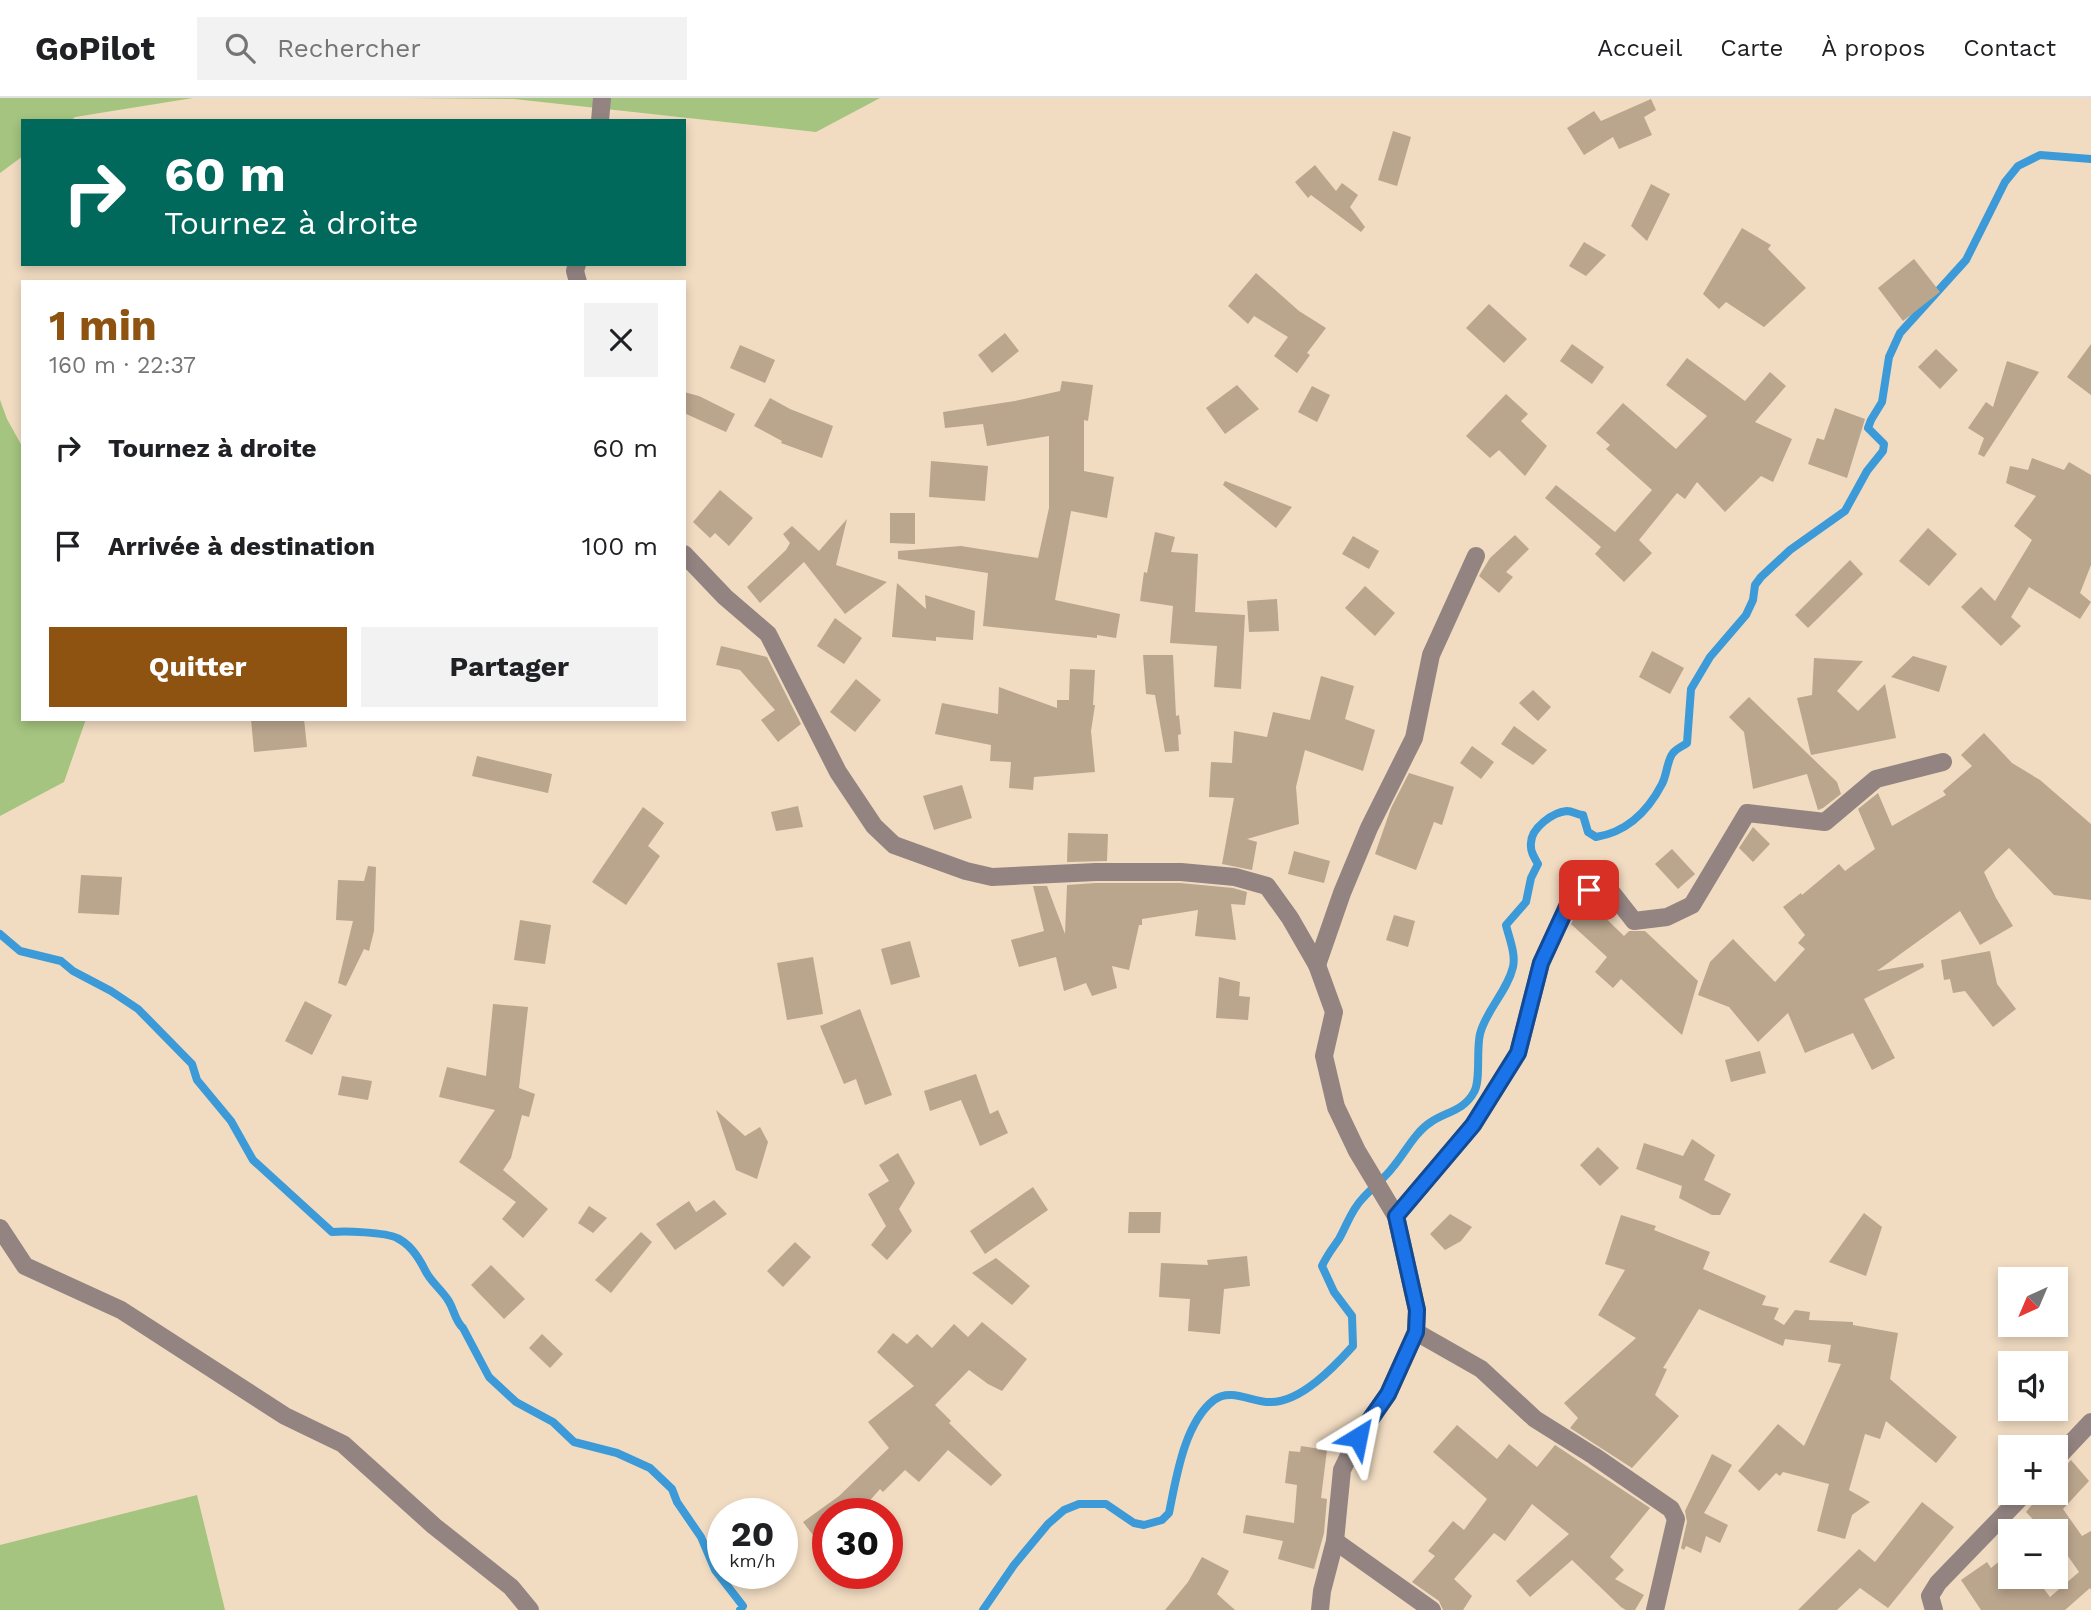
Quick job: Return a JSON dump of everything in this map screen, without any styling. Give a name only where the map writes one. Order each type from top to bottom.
[{"type":"street","points":[[600,119],[602,98]]},
{"type":"street","points":[[686,556],[725,597],[768,634],[838,772],[874,826],[894,845],[966,871],[992,877],[1096,872],[1235,877],[1267,886],[1290,918],[1317,965],[1334,1012],[1324,1056],[1336,1107],[1392,1210],[1417,1310],[1416,1332],[1388,1394],[1358,1437],[1342,1470],[1335,1541],[1320,1610]]},
{"type":"street","points":[[1317,965],[1342,893],[1369,828],[1414,738],[1432,655],[1476,556]]},
{"type":"street","points":[[1392,1210],[1473,1125],[1518,1053],[1541,963],[1572,896],[1605,884],[1634,921],[1667,917],[1692,905],[1747,813],[1825,822],[1876,779],[1943,762]]},
{"type":"street","points":[[0,1227],[25,1266],[121,1310],[285,1416],[343,1444],[434,1526],[511,1587],[530,1610]]},
{"type":"street","points":[[1416,1332],[1481,1369],[1535,1419],[1671,1509],[1676,1519],[1655,1610]]},
{"type":"street","points":[[2068,1446],[2091,1422]]},
{"type":"street","points":[[1934,1610],[1930,1596],[1938,1583],[2013,1505]]},
{"type":"street","points":[[1335,1541],[1432,1610]]},
{"type":"green space","points":[[0,98],[193,98],[72,119],[21,119],[21,157],[0,173]]},
{"type":"green space","points":[[407,98],[880,98],[816,132],[514,99]]},
{"type":"green space","points":[[0,400],[21,444],[21,721],[85,721],[64,782],[0,816]]},
{"type":"green space","points":[[197,1495],[225,1610],[0,1610],[0,1545]]},
{"type":"building","points":[[1651,99],[1656,110],[1644,117],[1652,135],[1619,149],[1613,137],[1584,155],[1567,128],[1594,111],[1601,121]]},
{"type":"building","points":[[1393,131],[1411,137],[1397,186],[1378,180]]},
{"type":"building","points":[[1315,165],[1336,191],[1342,183],[1358,195],[1350,207],[1365,227],[1361,232],[1311,195],[1308,198],[1295,182]]},
{"type":"building","points":[[1651,184],[1670,194],[1647,241],[1631,226]]},
{"type":"building","points":[[1742,228],[1771,245],[1768,249],[1806,288],[1764,327],[1726,302],[1719,309],[1703,294]]},
{"type":"building","points":[[1584,242],[1606,255],[1586,276],[1569,266]]},
{"type":"building","points":[[1914,259],[1940,292],[1903,321],[1878,288]]},
{"type":"building","points":[[1256,273],[1299,311],[1326,328],[1307,353],[1310,355],[1297,373],[1274,356],[1288,337],[1254,316],[1248,324],[1228,306]]},
{"type":"building","points":[[1489,304],[1527,339],[1504,363],[1466,328]]},
{"type":"building","points":[[1005,333],[1019,351],[992,373],[978,355]]},
{"type":"building","points":[[1572,344],[1604,367],[1592,384],[1560,361]]},
{"type":"building","points":[[2091,344],[2091,395],[2067,377]]},
{"type":"building","points":[[740,345],[775,360],[765,383],[730,368]]},
{"type":"building","points":[[1936,349],[1958,370],[1940,389],[1918,367]]},
{"type":"building","points":[[1687,358],[1745,401],[1770,372],[1786,386],[1755,422],[1792,439],[1773,482],[1761,476],[1725,512],[1697,482],[1685,499],[1677,493],[1639,540],[1652,553],[1624,582],[1595,554],[1601,547],[1545,498],[1556,485],[1615,532],[1652,490],[1606,449],[1610,445],[1596,433],[1623,403],[1676,449],[1707,416],[1666,385]]},
{"type":"building","points":[[2007,361],[2039,372],[1984,457],[1978,454],[1984,438],[1968,428],[1986,402],[1993,407]]},
{"type":"building","points":[[1062,381],[1093,385],[1088,421],[1084,420],[1084,471],[1114,477],[1107,518],[1071,511],[1055,600],[1120,614],[1116,638],[983,626],[988,573],[898,559],[898,551],[961,546],[1038,558],[1049,508],[1049,436],[987,446],[983,424],[945,428],[943,412],[1060,391]]},
{"type":"building","points":[[1237,385],[1259,409],[1225,434],[1206,408]]},
{"type":"building","points":[[1312,386],[1330,395],[1317,422],[1298,412]]},
{"type":"building","points":[[686,393],[735,414],[726,432],[686,414]]},
{"type":"building","points":[[1506,394],[1528,414],[1521,421],[1547,446],[1525,476],[1499,450],[1490,458],[1466,436]]},
{"type":"building","points":[[770,398],[833,426],[822,458],[781,443],[782,441],[754,426]]},
{"type":"building","points":[[1835,408],[1865,419],[1847,478],[1808,464],[1817,438],[1824,440]]},
{"type":"building","points":[[2032,458],[2064,470],[2069,462],[2091,475],[2091,565],[2080,593],[2091,602],[2080,619],[2029,587],[2011,617],[2021,626],[2001,646],[1961,607],[1981,587],[1995,601],[2032,540],[2014,526],[2036,496],[2006,483],[2010,466],[2028,470]]},
{"type":"building","points":[[931,461],[988,466],[985,501],[929,497]]},
{"type":"building","points":[[1225,481],[1292,507],[1276,528],[1223,485]]},
{"type":"building","points":[[720,490],[753,518],[729,546],[715,533],[710,538],[693,522]]},
{"type":"building","points":[[890,513],[915,513],[915,544],[890,543]]},
{"type":"building","points":[[847,519],[836,565],[887,582],[845,614],[804,562],[760,603],[747,587],[786,550],[790,543],[783,534],[792,526],[819,551]]},
{"type":"building","points":[[1928,528],[1957,554],[1929,586],[1899,561]]},
{"type":"building","points":[[1155,532],[1175,537],[1171,552],[1198,554],[1195,612],[1245,615],[1241,689],[1214,687],[1217,646],[1170,643],[1173,606],[1140,601],[1144,572],[1147,573]]},
{"type":"building","points":[[1515,535],[1529,549],[1506,572],[1513,577],[1499,593],[1479,576],[1490,558]]},
{"type":"building","points":[[1353,536],[1379,551],[1369,569],[1342,554]]},
{"type":"building","points":[[1850,560],[1863,574],[1808,628],[1795,615]]},
{"type":"building","points":[[897,583],[926,609],[925,595],[975,611],[973,640],[936,637],[936,641],[892,637]]},
{"type":"building","points":[[1365,586],[1395,613],[1375,636],[1345,608]]},
{"type":"building","points":[[1277,599],[1279,631],[1249,632],[1247,601]]},
{"type":"building","points":[[835,618],[862,638],[844,664],[817,646]]},
{"type":"building","points":[[721,646],[767,657],[801,724],[778,742],[761,720],[775,710],[740,670],[716,665]]},
{"type":"building","points":[[1652,651],[1684,668],[1670,694],[1639,677]]},
{"type":"building","points":[[1143,655],[1173,655],[1176,716],[1179,715],[1181,734],[1178,735],[1179,751],[1165,752],[1155,695],[1146,694]]},
{"type":"building","points":[[1913,656],[1947,666],[1939,692],[1891,677]]},
{"type":"building","points":[[1814,658],[1863,661],[1837,691],[1858,711],[1885,684],[1896,738],[1811,755],[1797,698],[1812,695]]},
{"type":"building","points":[[1070,669],[1095,670],[1095,705],[1091,731],[1095,772],[1034,777],[1033,790],[1009,788],[1011,762],[990,761],[991,745],[935,734],[942,703],[998,714],[999,687],[1057,708],[1057,700],[1069,700]]},
{"type":"building","points":[[1321,676],[1354,686],[1345,719],[1375,730],[1363,771],[1305,750],[1296,787],[1299,824],[1247,839],[1257,842],[1252,870],[1222,864],[1234,798],[1209,797],[1211,762],[1232,763],[1234,731],[1267,737],[1273,712],[1310,720]]},
{"type":"building","points":[[856,679],[881,700],[855,732],[830,712]]},
{"type":"building","points":[[1533,690],[1551,707],[1538,721],[1519,703]]},
{"type":"building","points":[[1749,697],[1837,782],[1841,794],[1818,810],[1807,774],[1753,789],[1744,732],[1729,717]]},
{"type":"building","points":[[251,721],[304,721],[307,747],[254,752]]},
{"type":"building","points":[[1514,726],[1547,750],[1533,765],[1501,744]]},
{"type":"building","points":[[1984,733],[2012,763],[2040,780],[2091,824],[2091,900],[2054,895],[2009,848],[1984,872],[2013,926],[1980,945],[1960,911],[1877,971],[1923,963],[1924,967],[1864,999],[1895,1058],[1872,1070],[1853,1033],[1805,1053],[1788,1013],[1758,1042],[1729,1007],[1698,995],[1710,962],[1733,939],[1775,982],[1805,949],[1798,943],[1805,935],[1783,907],[1839,864],[1845,871],[1875,849],[1858,809],[1878,793],[1892,826],[1946,795],[1943,791],[1972,766],[1961,755]]},
{"type":"building","points":[[1472,746],[1494,762],[1481,779],[1460,763]]},
{"type":"building","points":[[477,756],[552,774],[548,793],[472,776]]},
{"type":"building","points":[[1409,773],[1454,787],[1442,825],[1434,822],[1416,870],[1375,854],[1391,808]]},
{"type":"building","points":[[962,785],[972,818],[934,830],[923,796]]},
{"type":"building","points":[[798,806],[803,827],[776,831],[771,812]]},
{"type":"building","points":[[643,807],[664,823],[648,846],[660,856],[626,905],[592,882]]},
{"type":"building","points":[[1753,827],[1770,844],[1753,862],[1739,848]]},
{"type":"building","points":[[1068,833],[1108,834],[1107,861],[1067,862]]},
{"type":"building","points":[[1672,849],[1695,874],[1678,889],[1655,864]]},
{"type":"building","points":[[1294,851],[1330,861],[1324,883],[1288,874]]},
{"type":"building","points":[[368,866],[376,867],[374,931],[369,951],[364,949],[346,986],[338,983],[353,921],[336,920],[338,880],[364,881]]},
{"type":"building","points":[[81,875],[122,877],[119,915],[78,913]]},
{"type":"building","points":[[1180,883],[1233,888],[1247,892],[1245,905],[1231,904],[1236,940],[1195,936],[1198,910],[1142,919],[1129,970],[1112,966],[1117,988],[1092,996],[1086,983],[1064,991],[1056,957],[1019,967],[1011,940],[1044,931],[1033,886],[1047,886],[1065,934],[1067,885]]},
{"type":"building","points":[[1589,902],[1624,936],[1629,931],[1645,931],[1698,981],[1682,1035],[1621,979],[1613,988],[1595,972],[1607,957],[1571,924],[1580,905]]},
{"type":"building","points":[[1394,915],[1415,921],[1408,947],[1386,940]]},
{"type":"building","points":[[520,920],[551,925],[545,964],[514,960]]},
{"type":"building","points":[[910,941],[920,977],[891,985],[881,949]]},
{"type":"building","points":[[1990,951],[1997,984],[2016,1009],[1993,1027],[1965,991],[1953,993],[1950,979],[1944,980],[1941,960]]},
{"type":"building","points":[[813,957],[823,1014],[787,1020],[777,963]]},
{"type":"building","points":[[1219,977],[1240,982],[1239,996],[1250,997],[1248,1020],[1216,1018]]},
{"type":"building","points":[[305,1001],[332,1015],[312,1055],[285,1041]]},
{"type":"building","points":[[493,1004],[528,1007],[519,1088],[535,1094],[529,1117],[522,1115],[511,1158],[503,1170],[548,1209],[523,1238],[502,1219],[516,1202],[459,1162],[495,1110],[439,1097],[447,1067],[486,1076]]},
{"type":"building","points":[[860,1009],[892,1095],[865,1105],[856,1079],[844,1084],[820,1026]]},
{"type":"building","points":[[1760,1051],[1766,1073],[1731,1082],[1725,1060]]},
{"type":"building","points":[[976,1074],[990,1114],[998,1110],[1008,1133],[980,1146],[961,1100],[930,1111],[924,1091]]},
{"type":"building","points":[[342,1076],[372,1081],[368,1100],[338,1095]]},
{"type":"building","points":[[716,1110],[745,1136],[760,1127],[768,1142],[757,1179],[736,1170]]},
{"type":"building","points":[[1692,1139],[1715,1155],[1704,1180],[1731,1194],[1720,1215],[1712,1215],[1679,1198],[1682,1186],[1636,1169],[1644,1143],[1683,1156]]},
{"type":"building","points":[[1598,1147],[1619,1168],[1600,1186],[1580,1165]]},
{"type":"building","points":[[898,1153],[915,1183],[899,1209],[912,1231],[887,1260],[871,1245],[886,1226],[868,1194],[889,1181],[879,1165]]},
{"type":"building","points":[[1033,1187],[1048,1210],[985,1254],[970,1231]]},
{"type":"building","points":[[714,1200],[727,1214],[675,1250],[656,1224],[689,1201],[696,1212]]},
{"type":"building","points":[[589,1206],[607,1218],[593,1233],[578,1223]]},
{"type":"building","points":[[1129,1212],[1161,1212],[1160,1233],[1128,1233]]},
{"type":"building","points":[[1864,1213],[1882,1227],[1866,1276],[1829,1262]]},
{"type":"building","points":[[1450,1214],[1472,1227],[1461,1241],[1445,1250],[1430,1234]]},
{"type":"building","points":[[1621,1215],[1656,1226],[1654,1230],[1710,1252],[1703,1269],[1766,1296],[1762,1305],[1779,1308],[1774,1319],[1784,1325],[1795,1310],[1810,1312],[1809,1320],[1853,1322],[1853,1325],[1898,1333],[1890,1379],[1957,1437],[1936,1463],[1886,1421],[1880,1439],[1865,1434],[1849,1490],[1870,1502],[1852,1515],[1845,1539],[1817,1531],[1829,1484],[1783,1472],[1780,1476],[1776,1473],[1759,1491],[1738,1471],[1778,1424],[1804,1446],[1841,1364],[1828,1362],[1831,1345],[1785,1339],[1783,1346],[1699,1309],[1663,1368],[1667,1369],[1655,1395],[1679,1416],[1632,1468],[1570,1428],[1578,1418],[1564,1403],[1636,1338],[1598,1315],[1625,1270],[1605,1264]]},
{"type":"building","points":[[641,1232],[652,1242],[611,1293],[595,1280]]},
{"type":"building","points":[[795,1242],[811,1257],[783,1287],[767,1271]]},
{"type":"building","points":[[1247,1256],[1250,1286],[1224,1289],[1220,1334],[1188,1331],[1190,1299],[1159,1297],[1161,1263],[1208,1265],[1207,1260]]},
{"type":"building","points":[[996,1258],[1030,1286],[1012,1305],[972,1273]]},
{"type":"building","points":[[491,1265],[525,1299],[504,1319],[471,1285]]},
{"type":"building","points":[[982,1322],[1027,1359],[1002,1391],[969,1370],[935,1405],[951,1421],[949,1423],[1002,1475],[991,1486],[948,1450],[919,1482],[905,1470],[883,1492],[880,1489],[872,1498],[836,1498],[889,1448],[868,1422],[914,1386],[877,1352],[893,1333],[907,1344],[917,1334],[932,1348],[954,1324],[968,1337]]},
{"type":"building","points":[[542,1334],[563,1354],[550,1368],[529,1348]]},
{"type":"building","points":[[1457,1425],[1497,1459],[1509,1444],[1537,1467],[1555,1445],[1650,1508],[1610,1557],[1624,1570],[1615,1579],[1644,1595],[1635,1610],[1621,1607],[1572,1560],[1530,1597],[1516,1581],[1569,1534],[1532,1504],[1505,1541],[1494,1533],[1454,1579],[1472,1596],[1463,1610],[1443,1610],[1439,1601],[1412,1582],[1435,1556],[1428,1551],[1453,1521],[1464,1530],[1487,1499],[1433,1452]]},
{"type":"building","points":[[1301,1446],[1327,1450],[1321,1498],[1327,1499],[1324,1533],[1314,1569],[1278,1559],[1283,1541],[1243,1533],[1246,1515],[1294,1523],[1297,1485],[1285,1483],[1289,1451],[1300,1452]]},
{"type":"building","points":[[1712,1454],[1732,1465],[1704,1513],[1728,1525],[1720,1543],[1706,1536],[1701,1553],[1686,1546],[1684,1550],[1681,1548],[1687,1522],[1685,1511]]},
{"type":"building","points":[[2071,1460],[2089,1481],[2068,1504],[2068,1463]]},
{"type":"building","points":[[1922,1502],[1954,1527],[1888,1608],[1860,1588],[1837,1610],[1798,1610],[1859,1549],[1875,1562]]},
{"type":"building","points":[[2032,1505],[2067,1505],[2063,1509],[2082,1536],[2091,1531],[2091,1590],[2090,1588],[2065,1610],[1981,1610],[1961,1580],[1987,1562],[1991,1568],[1998,1562],[1998,1589],[2044,1589],[2050,1597],[2059,1589],[2068,1589],[2068,1581],[2079,1572],[2068,1556],[2068,1519],[2033,1519],[2026,1512]]},
{"type":"building","points":[[812,1516],[812,1534],[803,1522]]},
{"type":"building","points":[[1202,1557],[1229,1571],[1217,1594],[1235,1610],[1165,1610],[1188,1582]]},
{"type":"waterway","points":[[983,1610],[1014,1565],[1048,1524],[1064,1510],[1079,1504],[1106,1504],[1134,1523],[1144,1525],[1162,1520],[1169,1513],[1178,1468],[1188,1437],[1204,1410],[1214,1400],[1221,1396],[1235,1395],[1271,1402],[1294,1396],[1316,1382],[1353,1346],[1352,1316],[1334,1292],[1322,1266],[1359,1203],[1390,1171],[1420,1131],[1460,1107],[1474,1092],[1480,1034],[1506,985],[1514,962],[1506,925],[1526,902],[1531,878],[1538,864],[1531,849],[1535,832],[1549,818],[1567,811],[1583,815],[1588,832],[1596,837],[1627,825],[1650,803],[1664,780],[1671,756],[1687,743],[1691,689],[1710,657],[1746,615],[1753,600],[1755,585],[1790,550],[1845,511],[1867,471],[1883,451],[1884,444],[1868,428],[1882,402],[1889,357],[1900,333],[1966,260],[2005,182],[2018,166],[2040,155],[2091,159]]},
{"type":"waterway","points":[[0,934],[20,951],[61,961],[73,971],[138,1009],[192,1064],[197,1080],[231,1121],[253,1160],[332,1232],[384,1234],[406,1244],[448,1300],[489,1377],[516,1402],[553,1422],[574,1442],[617,1453],[650,1468],[672,1489],[677,1502],[701,1537],[715,1570],[743,1606],[740,1610]]},
{"type":"route","points":[[1358,1437],[1388,1394],[1416,1332],[1417,1310],[1396,1216],[1473,1125],[1518,1053],[1541,963],[1572,896],[1589,890]]}]
